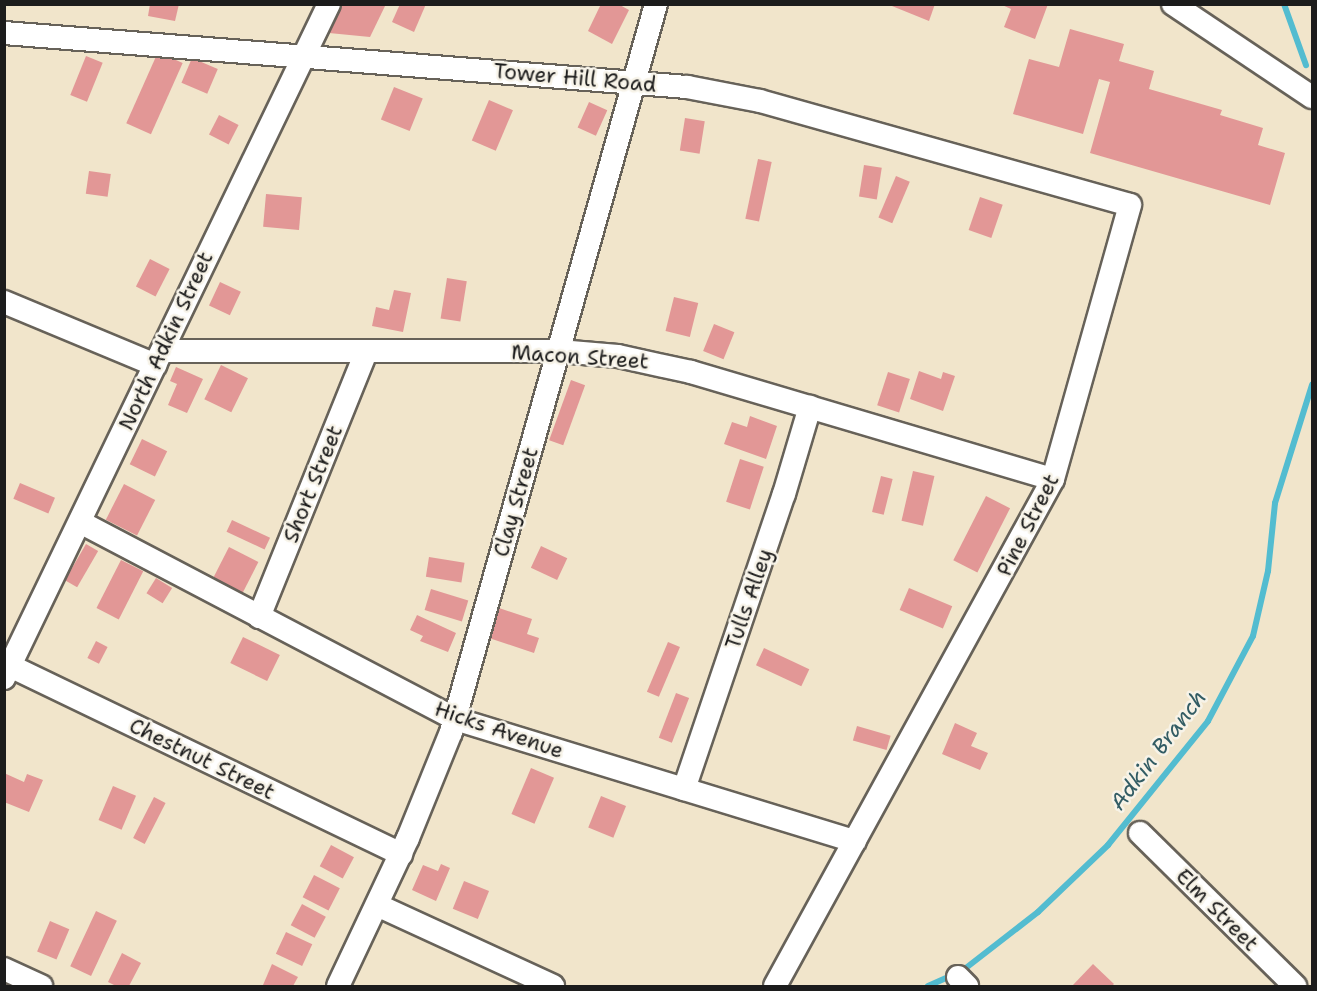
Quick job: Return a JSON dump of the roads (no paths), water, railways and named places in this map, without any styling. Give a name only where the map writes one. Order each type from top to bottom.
[{"type":"street","name":"North Adkin Street","points":[[7,669],[329,4]]},
{"type":"street","name":"Clay Street","points":[[338,987],[401,855],[455,719],[656,4]]},
{"type":"street","points":[[1173,4],[1312,97]]},
{"type":"street","name":"Tower Hill Road","points":[[4,33],[634,83],[760,101],[1130,206]]},
{"type":"street","name":"Pine Street","points":[[855,841],[1053,479],[1130,206]]},
{"type":"street","name":"Macon Street","points":[[4,302],[159,358],[366,352],[559,351],[652,362],[1053,479]]},
{"type":"street","name":"Short Street","points":[[259,617],[366,352]]},
{"type":"street","name":"Tulls Alley","points":[[684,789],[784,494],[810,407]]},
{"type":"street","name":"Hicks Avenue","points":[[80,522],[455,719],[855,841]]},
{"type":"street","name":"Chestnut Street","points":[[7,669],[401,855]]},
{"type":"street","name":"Elm Street","points":[[1140,833],[1295,987]]},
{"type":"street","points":[[775,987],[855,841]]},
{"type":"street","points":[[377,905],[553,987]]},
{"type":"street","points":[[4,969],[41,987]]},
{"type":"waterway","name":"Adkin Branch","points":[[1284,4],[1306,65]]},
{"type":"waterway","name":"Adkin Branch","points":[[928,986],[962,971],[1038,912],[1108,845],[1208,721],[1253,636],[1268,571],[1275,503],[1312,385]]}]
